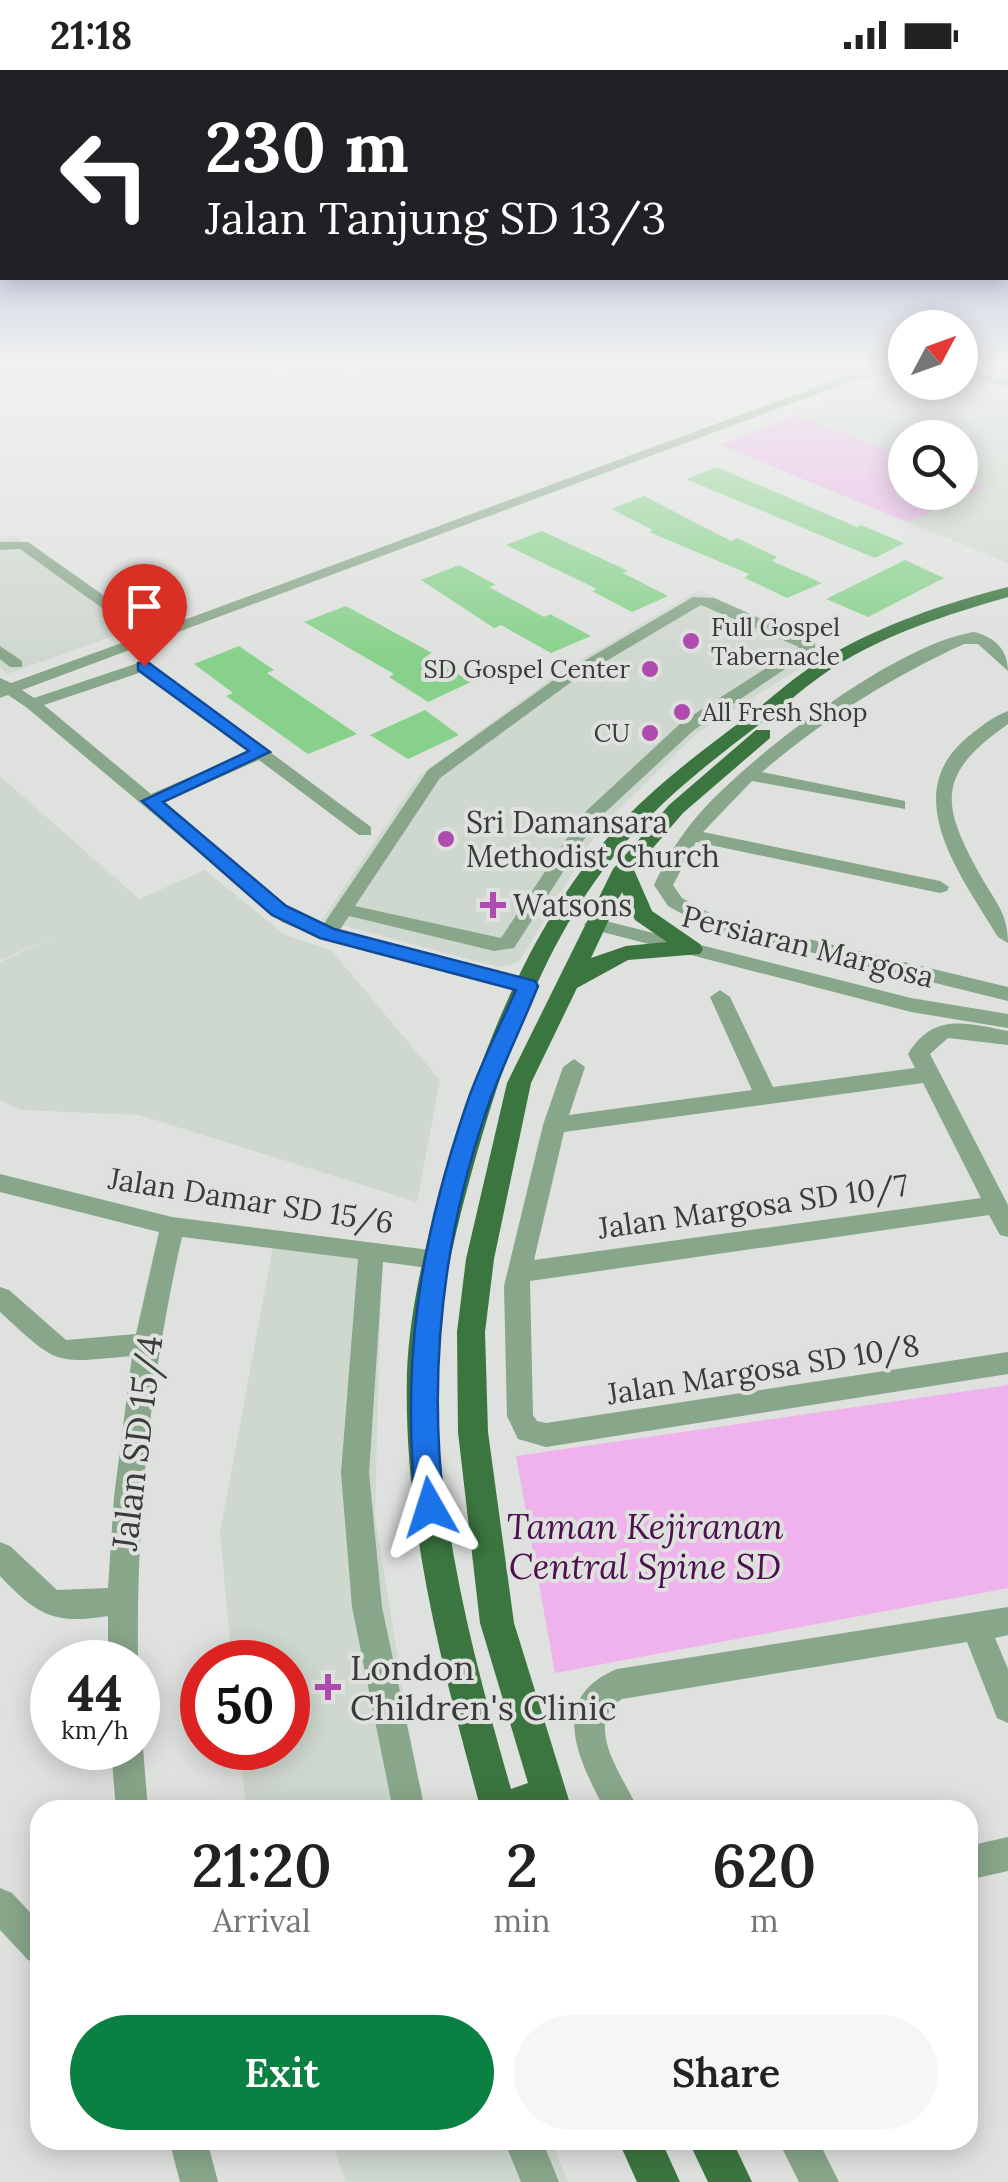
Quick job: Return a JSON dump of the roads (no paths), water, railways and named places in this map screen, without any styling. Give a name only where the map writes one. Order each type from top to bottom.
[{"type":"main road","points":[[497,1800],[449,1629],[423,1445],[422,1369],[436,1259],[476,1107],[562,918],[624,832],[723,743],[836,658],[873,640],[1008,592]]},
{"type":"main road","points":[[550,1800],[497,1623],[473,1432],[471,1332],[480,1258],[519,1083],[594,924],[624,868],[648,838],[724,766],[853,666],[888,649],[1008,606]]},
{"type":"main road","points":[[594,924],[585,917],[584,907],[599,862]]},
{"type":"main road","points":[[624,868],[643,915],[692,949]]},
{"type":"main road","points":[[532,980],[574,931],[594,924]]},
{"type":"main road","points":[[564,986],[610,955],[631,950],[692,949]]},
{"type":"main road","points":[[644,2150],[659,2182]]},
{"type":"main road","points":[[714,2150],[732,2182]]},
{"type":"street","points":[[3,688],[621,463]]},
{"type":"street","points":[[0,546],[17,543],[151,636]]},
{"type":"street","points":[[327,934],[434,774],[568,677],[696,601],[709,601],[836,658]]},
{"type":"street","points":[[1008,666],[978,638],[934,650],[874,680],[749,775],[691,835],[668,868],[663,885],[676,902],[710,922],[1008,994]]},
{"type":"street","points":[[343,909],[494,945],[507,943],[589,818],[688,726],[810,646]]},
{"type":"street","points":[[0,651],[16,664]]},
{"type":"street","points":[[32,704],[140,666],[262,752],[364,831]]},
{"type":"street","points":[[3,688],[32,704],[279,910],[327,934],[532,980]]},
{"type":"street","points":[[1008,716],[964,748],[949,767],[942,791],[955,846],[1008,937]]},
{"type":"street","points":[[151,801],[262,752]]},
{"type":"street","points":[[749,775],[899,805]]},
{"type":"street","points":[[691,835],[940,886]]},
{"type":"street","name":"Persiaran Margosa","points":[[594,924],[911,1006],[1008,1021]]},
{"type":"street","points":[[720,997],[766,1096]]},
{"type":"street","points":[[1008,1038],[942,1032],[922,1044],[924,1064],[1008,1228]]},
{"type":"street","points":[[554,1125],[766,1096],[924,1064]]},
{"type":"street","points":[[520,1272],[554,1125],[574,1068]]},
{"type":"street","name":"Jalan Damar SD 15/6","points":[[0,1183],[172,1226],[436,1259]]},
{"type":"street","name":"Jalan Margosa SD 10/7","points":[[520,1272],[996,1205]]},
{"type":"street","name":"Jalan SD 15/4","points":[[122,1640],[121,1600],[131,1459],[147,1344],[172,1226]]},
{"type":"street","points":[[371,1252],[356,1473],[368,1607],[406,1800]]},
{"type":"street","name":"Jalan Margosa SD 10/8","points":[[520,1272],[516,1286],[520,1416],[528,1431],[546,1435],[1008,1363]]},
{"type":"street","points":[[0,1297],[64,1351],[147,1344]]},
{"type":"street","points":[[0,1556],[54,1606],[69,1608],[121,1600]]},
{"type":"street","points":[[617,1800],[596,1759],[587,1723],[588,1709],[595,1698],[616,1684],[1008,1621]]},
{"type":"street","points":[[976,1628],[1008,1707]]},
{"type":"street","points":[[129,1770],[131,1800]]},
{"type":"street","points":[[978,1861],[1008,1854]]},
{"type":"street","points":[[0,1905],[30,1937]]},
{"type":"street","points":[[191,2150],[199,2182]]},
{"type":"street","points":[[527,2150],[540,2182]]},
{"type":"street","points":[[802,2150],[819,2180]]},
{"type":"place","name":"Full Gospel Tabernacle","points":[[691,641]]},
{"type":"place","name":"SD Gospel Center","points":[[650,669]]},
{"type":"place","name":"All Fresh Shop","points":[[682,712]]},
{"type":"place","name":"CU","points":[[650,733]]},
{"type":"place","name":"Sri Damansara Methodist Church","points":[[446,839]]},
{"type":"place","name":"Watsons","points":[[493,905]]},
{"type":"place","name":"London Children's Clinic","points":[[328,1687]]},
{"type":"park label","name":"Taman Kejiranan Central Spine SD","points":[[645,1546]]}]
